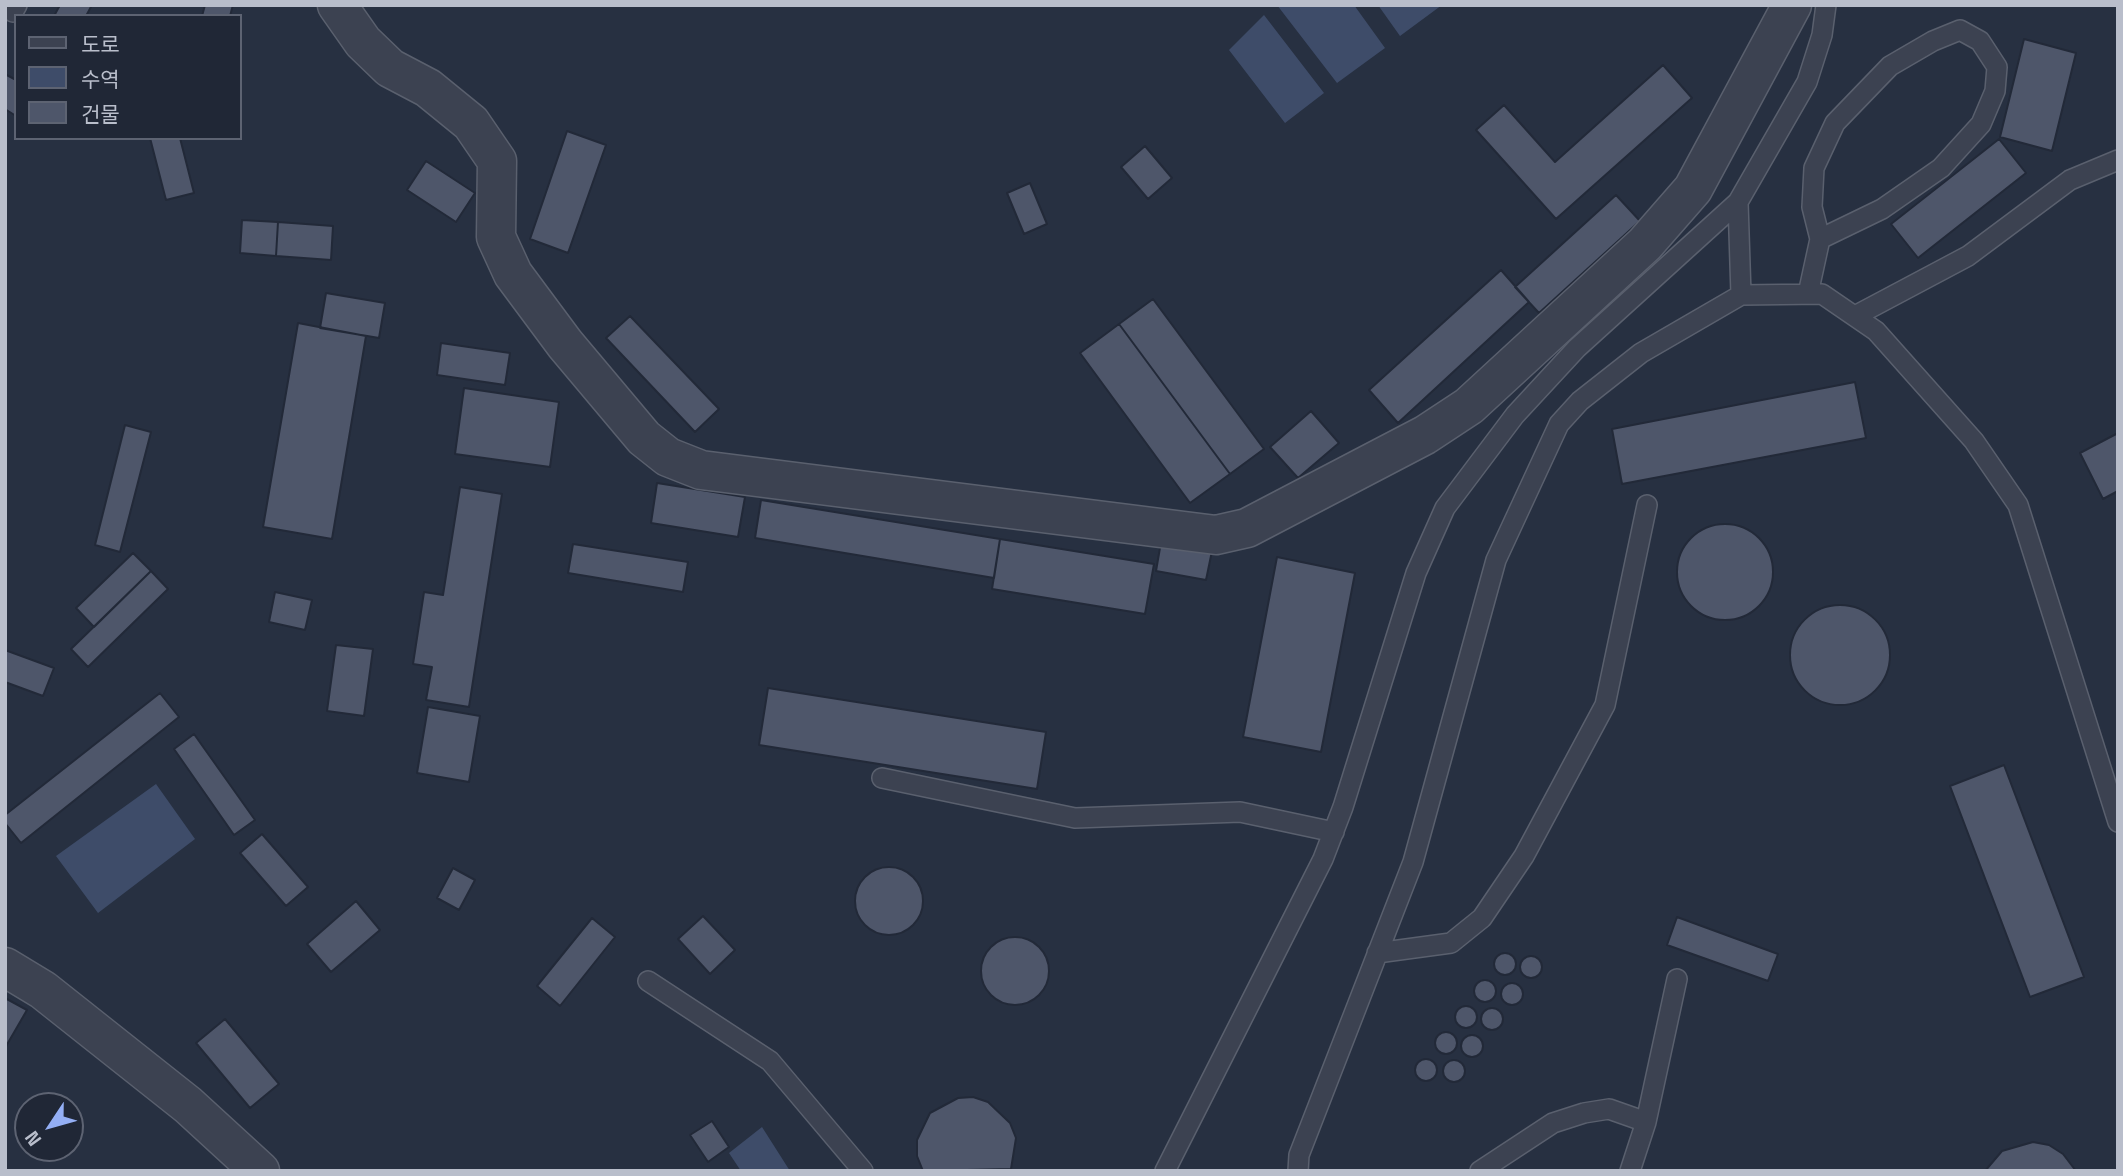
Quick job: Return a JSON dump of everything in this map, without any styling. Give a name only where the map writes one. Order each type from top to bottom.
[{"type":"street","points":[[337,5],[363,42],[390,68],[428,88],[471,123],[497,161],[496,237],[513,274],[565,344],[644,438],[668,457],[701,470],[1216,535],[1247,528],[1425,435],[1479,397],[1645,244],[1693,188],[1792,5]]},
{"type":"street","points":[[5,967],[43,990],[188,1105],[260,1171]]},
{"type":"lane","points":[[1165,1171],[1334,832],[1416,573],[1445,508],[1516,415],[1577,348],[1738,202],[1807,82],[1822,35],[1826,5]]},
{"type":"lane","points":[[1808,294],[1820,239],[1812,207],[1814,168],[1835,123],[1890,66],[1933,41],[1959,30],[1980,41],[1997,67],[1995,91],[1981,124],[1941,168],[1902,196],[1882,209],[1820,239]]},
{"type":"lane","points":[[1855,316],[1968,257],[2070,180],[2118,160]]},
{"type":"lane","points":[[1738,202],[1741,295]]},
{"type":"lane","points":[[1298,1171],[1299,1155],[1413,862],[1496,560],[1559,424],[1580,401],[1642,353],[1741,295],[1822,293],[1876,331],[1974,441],[2018,505],[2118,822]]},
{"type":"lane","points":[[1377,953],[1451,943],[1482,918],[1524,856],[1605,705],[1647,505]]},
{"type":"lane","points":[[882,778],[1075,818],[1240,812],[1334,832]]},
{"type":"lane","points":[[1630,1171],[1646,1122],[1677,979]]},
{"type":"lane","points":[[648,981],[770,1061],[863,1171]]},
{"type":"lane","points":[[1480,1171],[1553,1123],[1584,1113],[1609,1109],[1646,1122]]},
{"type":"water","points":[[1277,5],[1354,5],[1385,48],[1337,83]]},
{"type":"water","points":[[1378,5],[1442,5],[1400,36]]},
{"type":"water","points":[[1264,15],[1324,93],[1285,123],[1229,50]]},
{"type":"water","points":[[156,784],[195,839],[98,913],[56,856]]},
{"type":"water","points":[[762,1127],[790,1171],[741,1171],[729,1153]]},
{"type":"building","points":[[60,5],[92,5],[87,14],[55,14]]},
{"type":"building","points":[[205,5],[233,5],[231,14],[203,14]]},
{"type":"building","points":[[2024,39],[2076,53],[2052,151],[2000,137]]},
{"type":"building","points":[[1663,65],[1692,98],[1556,219],[1476,130],[1504,105],[1555,162]]},
{"type":"building","points":[[5,74],[14,79],[14,115],[5,109]]},
{"type":"building","points":[[567,131],[606,145],[568,253],[530,239]]},
{"type":"building","points":[[1999,139],[2026,173],[1918,258],[1891,224]]},
{"type":"building","points":[[151,140],[181,140],[194,193],[166,200]]},
{"type":"building","points":[[1145,146],[1172,178],[1148,199],[1121,167]]},
{"type":"building","points":[[426,161],[475,193],[456,222],[407,190]]},
{"type":"building","points":[[1030,183],[1047,224],[1024,234],[1007,193]]},
{"type":"building","points":[[1616,195],[1640,221],[1539,313],[1515,287]]},
{"type":"building","points":[[242,220],[278,222],[276,256],[240,253]]},
{"type":"building","points":[[278,222],[333,226],[331,260],[276,256]]},
{"type":"building","points":[[1501,270],[1529,302],[1398,423],[1369,390]]},
{"type":"building","points":[[326,293],[385,303],[379,338],[320,328]]},
{"type":"building","points":[[1153,299],[1264,449],[1230,474],[1119,324]]},
{"type":"building","points":[[630,316],[719,409],[695,432],[606,338]]},
{"type":"building","points":[[298,323],[366,336],[332,539],[263,527]]},
{"type":"building","points":[[1119,324],[1230,474],[1190,503],[1080,353]]},
{"type":"building","points":[[441,343],[510,353],[505,385],[437,375]]},
{"type":"building","points":[[1855,382],[1866,438],[1622,484],[1612,429]]},
{"type":"building","points":[[464,388],[559,402],[550,467],[455,454]]},
{"type":"building","points":[[1311,411],[1339,443],[1298,478],[1270,447]]},
{"type":"building","points":[[125,425],[151,432],[120,552],[95,545]]},
{"type":"building","points":[[2118,433],[2118,491],[2103,499],[2080,453]]},
{"type":"building","points":[[657,483],[745,497],[738,537],[651,523]]},
{"type":"building","points":[[460,487],[502,494],[469,707],[426,700],[432,667],[413,664],[424,592],[443,595]]},
{"type":"building","points":[[761,500],[1000,539],[994,578],[755,538]]},
{"type":"building","points":[[1725,524],[1743,528],[1759,538],[1769,554],[1773,572],[1769,590],[1759,606],[1743,616],[1725,620],[1707,616],[1691,606],[1681,590],[1677,572],[1681,554],[1691,538],[1707,528]]},
{"type":"building","points":[[1000,539],[1154,564],[1145,614],[992,589]]},
{"type":"building","points":[[1161,542],[1212,551],[1206,580],[1156,571]]},
{"type":"building","points":[[573,544],[688,562],[683,592],[568,573]]},
{"type":"building","points":[[133,553],[151,571],[94,627],[76,608]]},
{"type":"building","points":[[1277,557],[1355,573],[1321,752],[1243,737]]},
{"type":"building","points":[[151,571],[168,589],[88,667],[71,649]]},
{"type":"building","points":[[275,592],[312,600],[305,630],[269,622]]},
{"type":"building","points":[[1840,605],[1868,613],[1882,627],[1890,655],[1882,683],[1868,697],[1840,705],[1812,697],[1798,683],[1790,655],[1798,627],[1812,613]]},
{"type":"building","points":[[336,645],[373,649],[364,716],[327,711]]},
{"type":"building","points":[[5,650],[54,668],[43,696],[5,682]]},
{"type":"building","points":[[768,688],[1046,732],[1037,789],[759,745]]},
{"type":"building","points":[[160,693],[179,717],[21,843],[5,823],[5,815]]},
{"type":"building","points":[[428,707],[480,716],[469,782],[417,773]]},
{"type":"building","points":[[194,734],[255,820],[234,835],[174,749]]},
{"type":"building","points":[[2004,765],[2084,977],[2030,997],[1950,786]]},
{"type":"building","points":[[262,834],[308,887],[286,906],[240,853]]},
{"type":"building","points":[[889,867],[902,870],[913,877],[920,888],[923,901],[920,914],[913,925],[902,932],[889,935],[876,932],[865,925],[858,914],[855,901],[858,888],[865,877],[876,870]]},
{"type":"building","points":[[453,868],[475,880],[459,910],[437,898]]},
{"type":"building","points":[[356,901],[380,930],[331,972],[307,944]]},
{"type":"building","points":[[703,916],[735,950],[710,974],[678,939]]},
{"type":"building","points":[[1677,917],[1778,954],[1768,981],[1667,945]]},
{"type":"building","points":[[592,918],[615,937],[560,1006],[537,986]]},
{"type":"building","points":[[1015,937],[1028,940],[1039,947],[1046,958],[1049,971],[1046,984],[1039,995],[1028,1002],[1015,1005],[1002,1002],[991,995],[984,984],[981,971],[984,958],[991,947],[1002,940]]},
{"type":"building","points":[[1501,953],[1509,953],[1516,960],[1516,968],[1509,975],[1501,975],[1494,968],[1494,960]]},
{"type":"building","points":[[1531,956],[1539,959],[1542,967],[1539,975],[1531,978],[1523,975],[1520,967],[1523,959]]},
{"type":"building","points":[[1481,980],[1489,980],[1496,987],[1496,995],[1489,1002],[1481,1002],[1474,995],[1474,987]]},
{"type":"building","points":[[1508,983],[1516,983],[1523,990],[1523,998],[1516,1005],[1508,1005],[1501,998],[1501,990]]},
{"type":"building","points":[[5,998],[27,1010],[5,1048]]},
{"type":"building","points":[[1462,1006],[1470,1006],[1477,1013],[1477,1021],[1470,1028],[1462,1028],[1455,1021],[1455,1013]]},
{"type":"building","points":[[1488,1008],[1496,1008],[1503,1015],[1503,1023],[1496,1030],[1488,1030],[1481,1023],[1481,1015]]},
{"type":"building","points":[[225,1019],[279,1084],[250,1108],[196,1043]]},
{"type":"building","points":[[1442,1032],[1450,1032],[1457,1039],[1457,1047],[1450,1054],[1442,1054],[1435,1047],[1435,1039]]},
{"type":"building","points":[[1468,1035],[1476,1035],[1483,1042],[1483,1050],[1476,1057],[1468,1057],[1461,1050],[1461,1042]]},
{"type":"building","points":[[1422,1059],[1430,1059],[1437,1066],[1437,1074],[1430,1081],[1422,1081],[1415,1074],[1415,1066]]},
{"type":"building","points":[[1450,1060],[1458,1060],[1465,1067],[1465,1075],[1458,1082],[1450,1082],[1443,1075],[1443,1067]]},
{"type":"building","points":[[973,1097],[988,1102],[1010,1123],[1016,1138],[1011,1169],[923,1171],[917,1156],[917,1140],[930,1113],[958,1098]]},
{"type":"building","points":[[712,1121],[729,1147],[708,1162],[690,1135]]},
{"type":"building","points":[[2033,1142],[2049,1145],[2063,1154],[2076,1171],[1985,1171],[2002,1151]]}]
